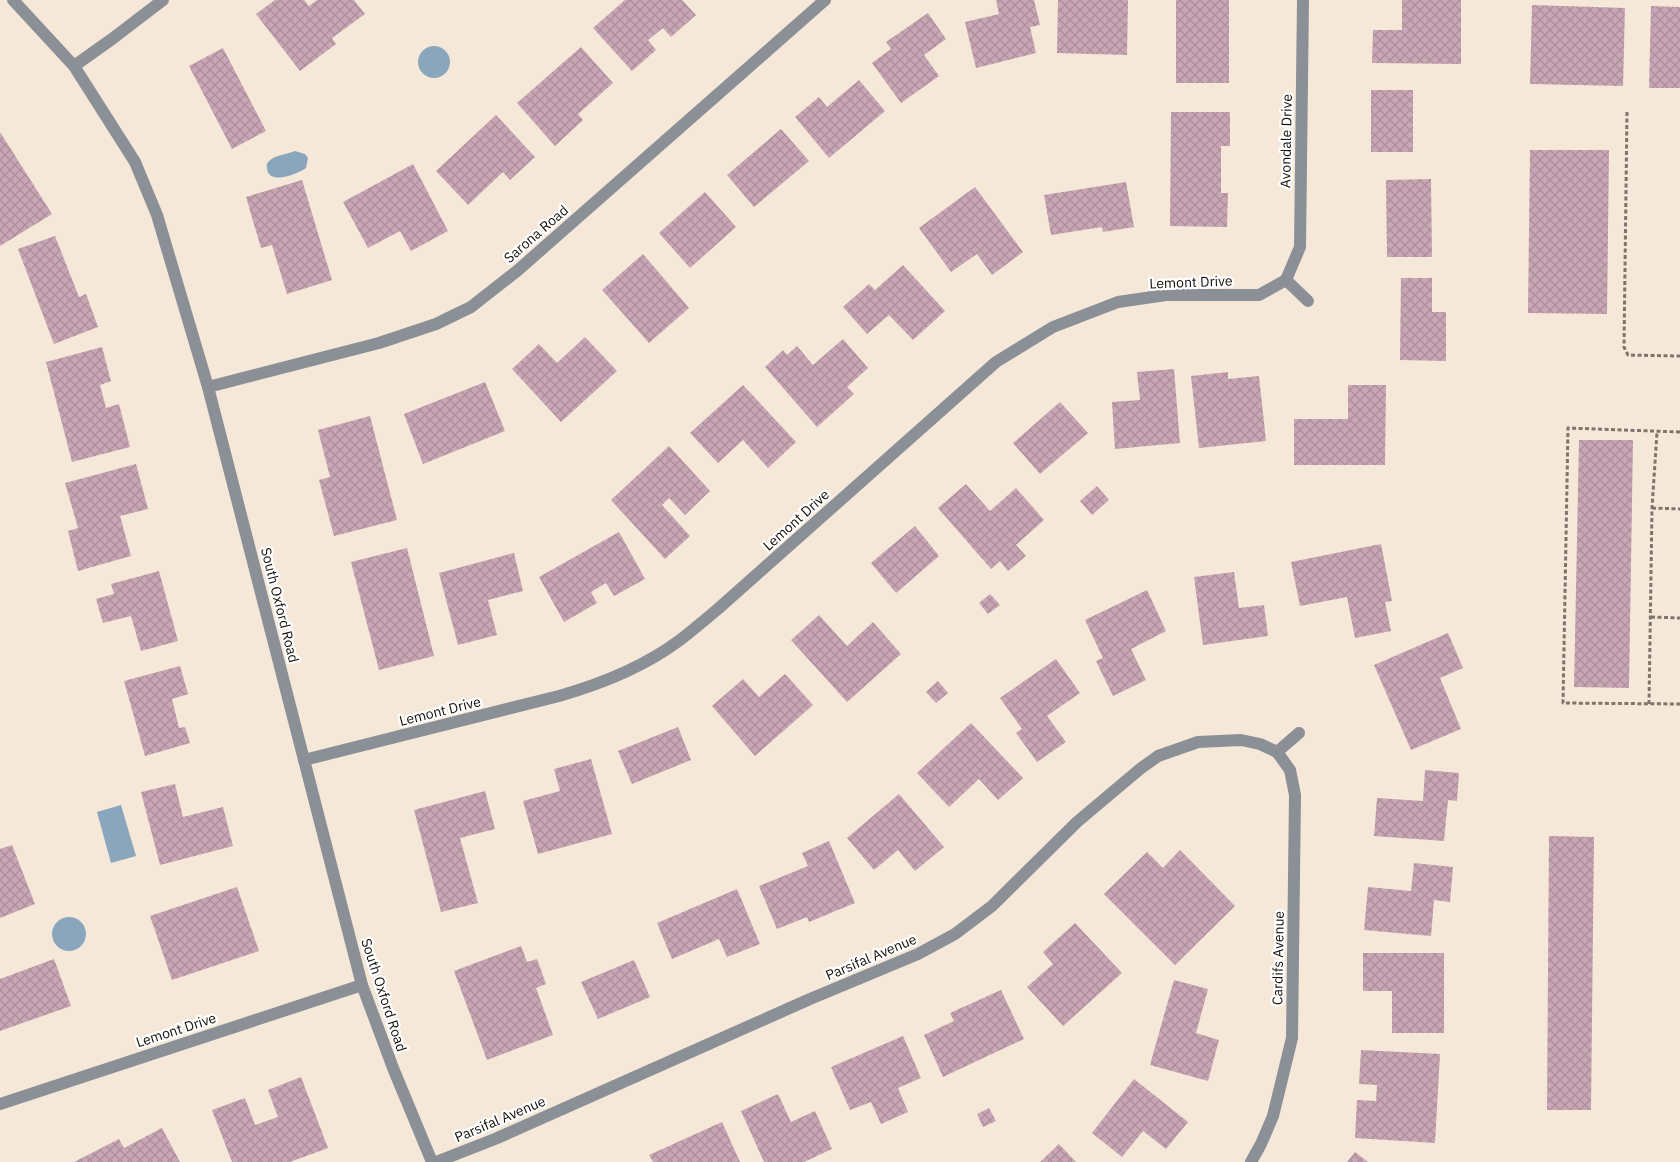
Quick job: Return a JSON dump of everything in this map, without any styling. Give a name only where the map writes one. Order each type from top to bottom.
[{"type":"street","name":"South Oxford Road","points":[[13,0],[74,66],[135,162],[157,215],[208,387],[362,985],[393,1068],[432,1162]]},
{"type":"street","points":[[74,66],[163,0]]},
{"type":"street","name":"Sarona Road","points":[[208,387],[380,343],[436,324],[471,307],[517,271],[825,0]]},
{"type":"street","name":"Avondale Drive","points":[[1286,280],[1300,247],[1303,0]]},
{"type":"street","points":[[1286,280],[1308,301]]},
{"type":"street","name":"Lemont Drive","points":[[304,760],[559,696],[597,685],[636,667],[679,641],[719,608],[996,362],[1054,327],[1118,302],[1166,295],[1259,295],[1286,280]]},
{"type":"street","points":[[1277,752],[1299,733]]},
{"type":"street","name":"Parsifal Avenue","points":[[436,1162],[504,1135],[783,1010],[918,954],[954,934],[992,906],[1077,822],[1158,756],[1198,742],[1240,740],[1260,744],[1277,752]]},
{"type":"street","name":"Cardifs Avenue","points":[[1251,1162],[1273,1116],[1292,1038],[1295,795],[1290,770],[1277,752]]},
{"type":"street","name":"Lemont Drive","points":[[0,1104],[362,985]]},
{"type":"path","points":[[1627,112],[1624,347],[1628,355],[1680,356]]},
{"type":"path","points":[[1680,432],[1568,428],[1563,703],[1680,704]]},
{"type":"path","points":[[1650,704],[1652,508],[1657,432]]},
{"type":"path","points":[[1652,508],[1680,509]]},
{"type":"path","points":[[1651,617],[1680,618]]},
{"type":"water","points":[[434,46],[440,47],[445,51],[449,56],[449,68],[445,73],[440,77],[434,78],[428,77],[423,73],[419,68],[418,62],[419,56],[423,51],[428,47]]},
{"type":"water","points":[[295,151],[305,154],[308,158],[306,168],[284,177],[272,176],[269,173],[267,163],[269,161]]},
{"type":"water","points":[[121,805],[136,856],[111,863],[97,812]]},
{"type":"water","points":[[69,917],[81,922],[86,934],[81,946],[69,951],[57,946],[52,934],[57,922]]},
{"type":"building","points":[[275,0],[304,0],[309,6],[317,0],[354,0],[365,14],[332,38],[336,44],[300,71],[256,14]]},
{"type":"building","points":[[625,0],[682,0],[696,15],[671,37],[663,28],[648,40],[656,50],[632,71],[593,28]]},
{"type":"building","points":[[996,0],[1034,0],[1040,25],[1030,27],[1036,53],[976,68],[965,22],[999,14]]},
{"type":"building","points":[[1058,0],[1128,0],[1127,55],[1057,53]]},
{"type":"building","points":[[1176,0],[1229,0],[1229,83],[1176,83]]},
{"type":"building","points":[[1402,0],[1461,0],[1461,64],[1372,63],[1373,30],[1402,30]]},
{"type":"building","points":[[1532,5],[1625,8],[1623,86],[1530,84]]},
{"type":"building","points":[[1651,6],[1680,7],[1680,88],[1649,88]]},
{"type":"building","points":[[928,13],[946,39],[924,55],[939,76],[901,103],[872,63],[891,49],[886,42]]},
{"type":"building","points":[[581,47],[613,83],[578,114],[583,120],[555,146],[517,103]]},
{"type":"building","points":[[223,48],[266,131],[232,149],[189,66]]},
{"type":"building","points":[[859,80],[885,111],[829,158],[795,117],[819,97],[827,107]]},
{"type":"building","points":[[1371,90],[1413,90],[1413,152],[1371,152]]},
{"type":"building","points":[[1171,112],[1230,112],[1230,146],[1221,146],[1221,193],[1228,193],[1227,227],[1170,226]]},
{"type":"building","points":[[496,115],[535,157],[510,180],[503,172],[468,205],[436,171]]},
{"type":"building","points":[[781,129],[809,161],[754,207],[727,175]]},
{"type":"building","points":[[0,132],[52,214],[0,246]]},
{"type":"building","points":[[1530,150],[1609,150],[1607,314],[1528,313]]},
{"type":"building","points":[[413,164],[448,231],[411,251],[400,231],[368,248],[343,202]]},
{"type":"building","points":[[1431,179],[1432,257],[1387,257],[1386,180]]},
{"type":"building","points":[[302,180],[332,280],[287,294],[272,245],[261,248],[246,197]]},
{"type":"building","points":[[1126,182],[1134,227],[1103,232],[1102,227],[1051,235],[1044,195]]},
{"type":"building","points":[[975,187],[1023,252],[992,275],[977,254],[951,272],[919,228]]},
{"type":"building","points":[[705,192],[736,227],[690,268],[659,233]]},
{"type":"building","points":[[55,236],[79,297],[86,294],[98,327],[54,344],[18,249]]},
{"type":"building","points":[[643,254],[689,308],[649,343],[602,290]]},
{"type":"building","points":[[903,265],[945,311],[913,340],[889,315],[867,334],[843,307],[869,284],[875,290]]},
{"type":"building","points":[[1401,278],[1432,278],[1432,312],[1446,312],[1446,361],[1400,360]]},
{"type":"building","points":[[585,337],[617,371],[561,422],[512,369],[539,344],[557,363]]},
{"type":"building","points":[[843,339],[868,368],[847,387],[854,394],[817,427],[765,367],[783,350],[787,355],[797,346],[813,365]]},
{"type":"building","points":[[102,347],[111,381],[100,385],[106,408],[119,404],[130,447],[72,462],[46,362]]},
{"type":"building","points":[[1174,369],[1180,443],[1115,449],[1112,402],[1140,400],[1137,372]]},
{"type":"building","points":[[1228,372],[1228,379],[1259,376],[1266,441],[1199,448],[1191,376]]},
{"type":"building","points":[[485,382],[505,431],[423,464],[404,414]]},
{"type":"building","points":[[743,385],[796,442],[768,468],[743,440],[718,463],[690,433]]},
{"type":"building","points":[[1348,385],[1386,385],[1385,465],[1294,465],[1294,419],[1348,419]]},
{"type":"building","points":[[1060,402],[1088,433],[1040,474],[1013,443]]},
{"type":"building","points":[[370,416],[397,520],[334,536],[319,480],[330,477],[318,430]]},
{"type":"building","points":[[1579,440],[1633,440],[1629,688],[1574,687]]},
{"type":"building","points":[[669,446],[710,491],[685,515],[669,498],[662,505],[690,536],[665,559],[611,500]]},
{"type":"building","points":[[136,464],[148,509],[120,516],[131,556],[78,571],[68,531],[78,528],[65,483]]},
{"type":"building","points":[[966,484],[990,511],[1016,488],[1044,520],[1016,545],[1026,556],[1008,571],[1000,561],[991,569],[938,508]]},
{"type":"building","points":[[1097,486],[1109,500],[1092,515],[1080,501]]},
{"type":"building","points":[[915,526],[939,556],[896,593],[871,563]]},
{"type":"building","points":[[619,532],[645,579],[614,596],[606,583],[591,592],[597,603],[564,622],[539,577]]},
{"type":"building","points":[[1381,544],[1392,601],[1385,602],[1391,631],[1355,638],[1347,597],[1300,606],[1291,562]]},
{"type":"building","points":[[407,548],[434,656],[379,670],[351,562]]},
{"type":"building","points":[[514,553],[523,591],[488,600],[497,635],[458,645],[439,573]]},
{"type":"building","points":[[159,571],[178,641],[141,651],[131,616],[103,623],[96,599],[114,594],[111,584]]},
{"type":"building","points":[[1234,572],[1239,608],[1264,605],[1268,636],[1203,645],[1194,577]]},
{"type":"building","points":[[1147,590],[1166,631],[1131,649],[1146,680],[1113,696],[1096,661],[1103,658],[1085,620]]},
{"type":"building","points":[[990,594],[1000,605],[988,614],[979,603]]},
{"type":"building","points":[[819,615],[847,646],[873,622],[901,654],[847,702],[791,640]]},
{"type":"building","points":[[1448,633],[1463,668],[1440,678],[1461,729],[1411,750],[1374,665]]},
{"type":"building","points":[[1056,659],[1080,693],[1047,716],[1066,742],[1037,762],[1016,733],[1022,729],[1000,698]]},
{"type":"building","points":[[180,666],[188,694],[172,699],[179,728],[185,727],[190,743],[145,756],[124,681]]},
{"type":"building","points":[[785,674],[813,705],[755,756],[712,706],[743,679],[759,697]]},
{"type":"building","points":[[938,681],[948,693],[936,703],[926,692]]},
{"type":"building","points":[[971,723],[1023,778],[998,800],[979,779],[949,807],[917,773]]},
{"type":"building","points":[[678,727],[691,760],[632,784],[618,751]]},
{"type":"building","points":[[591,759],[612,834],[538,854],[523,801],[560,791],[554,769]]},
{"type":"building","points":[[1425,770],[1459,773],[1457,801],[1448,800],[1444,841],[1374,836],[1377,798],[1423,801]]},
{"type":"building","points":[[175,784],[183,817],[223,807],[233,846],[160,865],[141,792]]},
{"type":"building","points":[[485,791],[495,829],[460,838],[478,903],[441,912],[414,810]]},
{"type":"building","points":[[899,794],[944,847],[915,871],[898,850],[874,870],[847,838]]},
{"type":"building","points":[[1549,836],[1594,837],[1591,1110],[1547,1110]]},
{"type":"building","points":[[829,841],[855,903],[809,922],[807,917],[777,929],[759,886],[808,866],[802,853]]},
{"type":"building","points":[[12,845],[35,904],[0,918],[0,849]]},
{"type":"building","points":[[1180,850],[1235,906],[1175,965],[1104,894],[1147,852],[1163,868]]},
{"type":"building","points":[[1414,863],[1453,867],[1450,902],[1434,900],[1431,936],[1364,930],[1368,887],[1411,891]]},
{"type":"building","points":[[237,887],[259,951],[172,980],[150,916]]},
{"type":"building","points":[[737,889],[760,944],[727,957],[719,939],[672,959],[657,923]]},
{"type":"building","points":[[1075,923],[1122,973],[1063,1026],[1027,987],[1053,964],[1043,952]]},
{"type":"building","points":[[521,946],[527,962],[537,959],[546,984],[536,988],[553,1035],[487,1060],[454,971]]},
{"type":"building","points":[[1363,953],[1444,953],[1444,1033],[1392,1033],[1392,991],[1363,991]]},
{"type":"building","points":[[54,959],[71,1006],[0,1031],[0,979]]},
{"type":"building","points":[[634,960],[650,997],[598,1019],[581,982]]},
{"type":"building","points":[[1174,980],[1208,989],[1196,1033],[1219,1040],[1208,1081],[1150,1065]]},
{"type":"building","points":[[1001,990],[1024,1039],[943,1077],[924,1035],[954,1021],[950,1013]]},
{"type":"building","points":[[903,1036],[921,1078],[898,1088],[908,1112],[881,1124],[871,1102],[850,1110],[831,1067]]},
{"type":"building","points":[[1361,1050],[1440,1054],[1435,1143],[1355,1138],[1357,1100],[1376,1101],[1377,1085],[1359,1084]]},
{"type":"building","points":[[301,1077],[328,1148],[290,1162],[232,1162],[212,1110],[245,1098],[255,1125],[278,1117],[268,1090]]},
{"type":"building","points":[[1134,1079],[1188,1122],[1166,1149],[1143,1131],[1122,1157],[1092,1133]]},
{"type":"building","points":[[778,1094],[791,1122],[815,1111],[832,1149],[804,1162],[764,1162],[741,1111]]},
{"type":"building","points":[[989,1108],[996,1121],[983,1127],[977,1114]]},
{"type":"building","points":[[722,1122],[740,1162],[653,1162],[649,1155]]},
{"type":"building","points":[[162,1128],[180,1162],[74,1162],[119,1139],[124,1148]]},
{"type":"building","points":[[1059,1144],[1076,1162],[1040,1162]]},
{"type":"building","points":[[1355,1152],[1368,1162],[1347,1162]]}]
